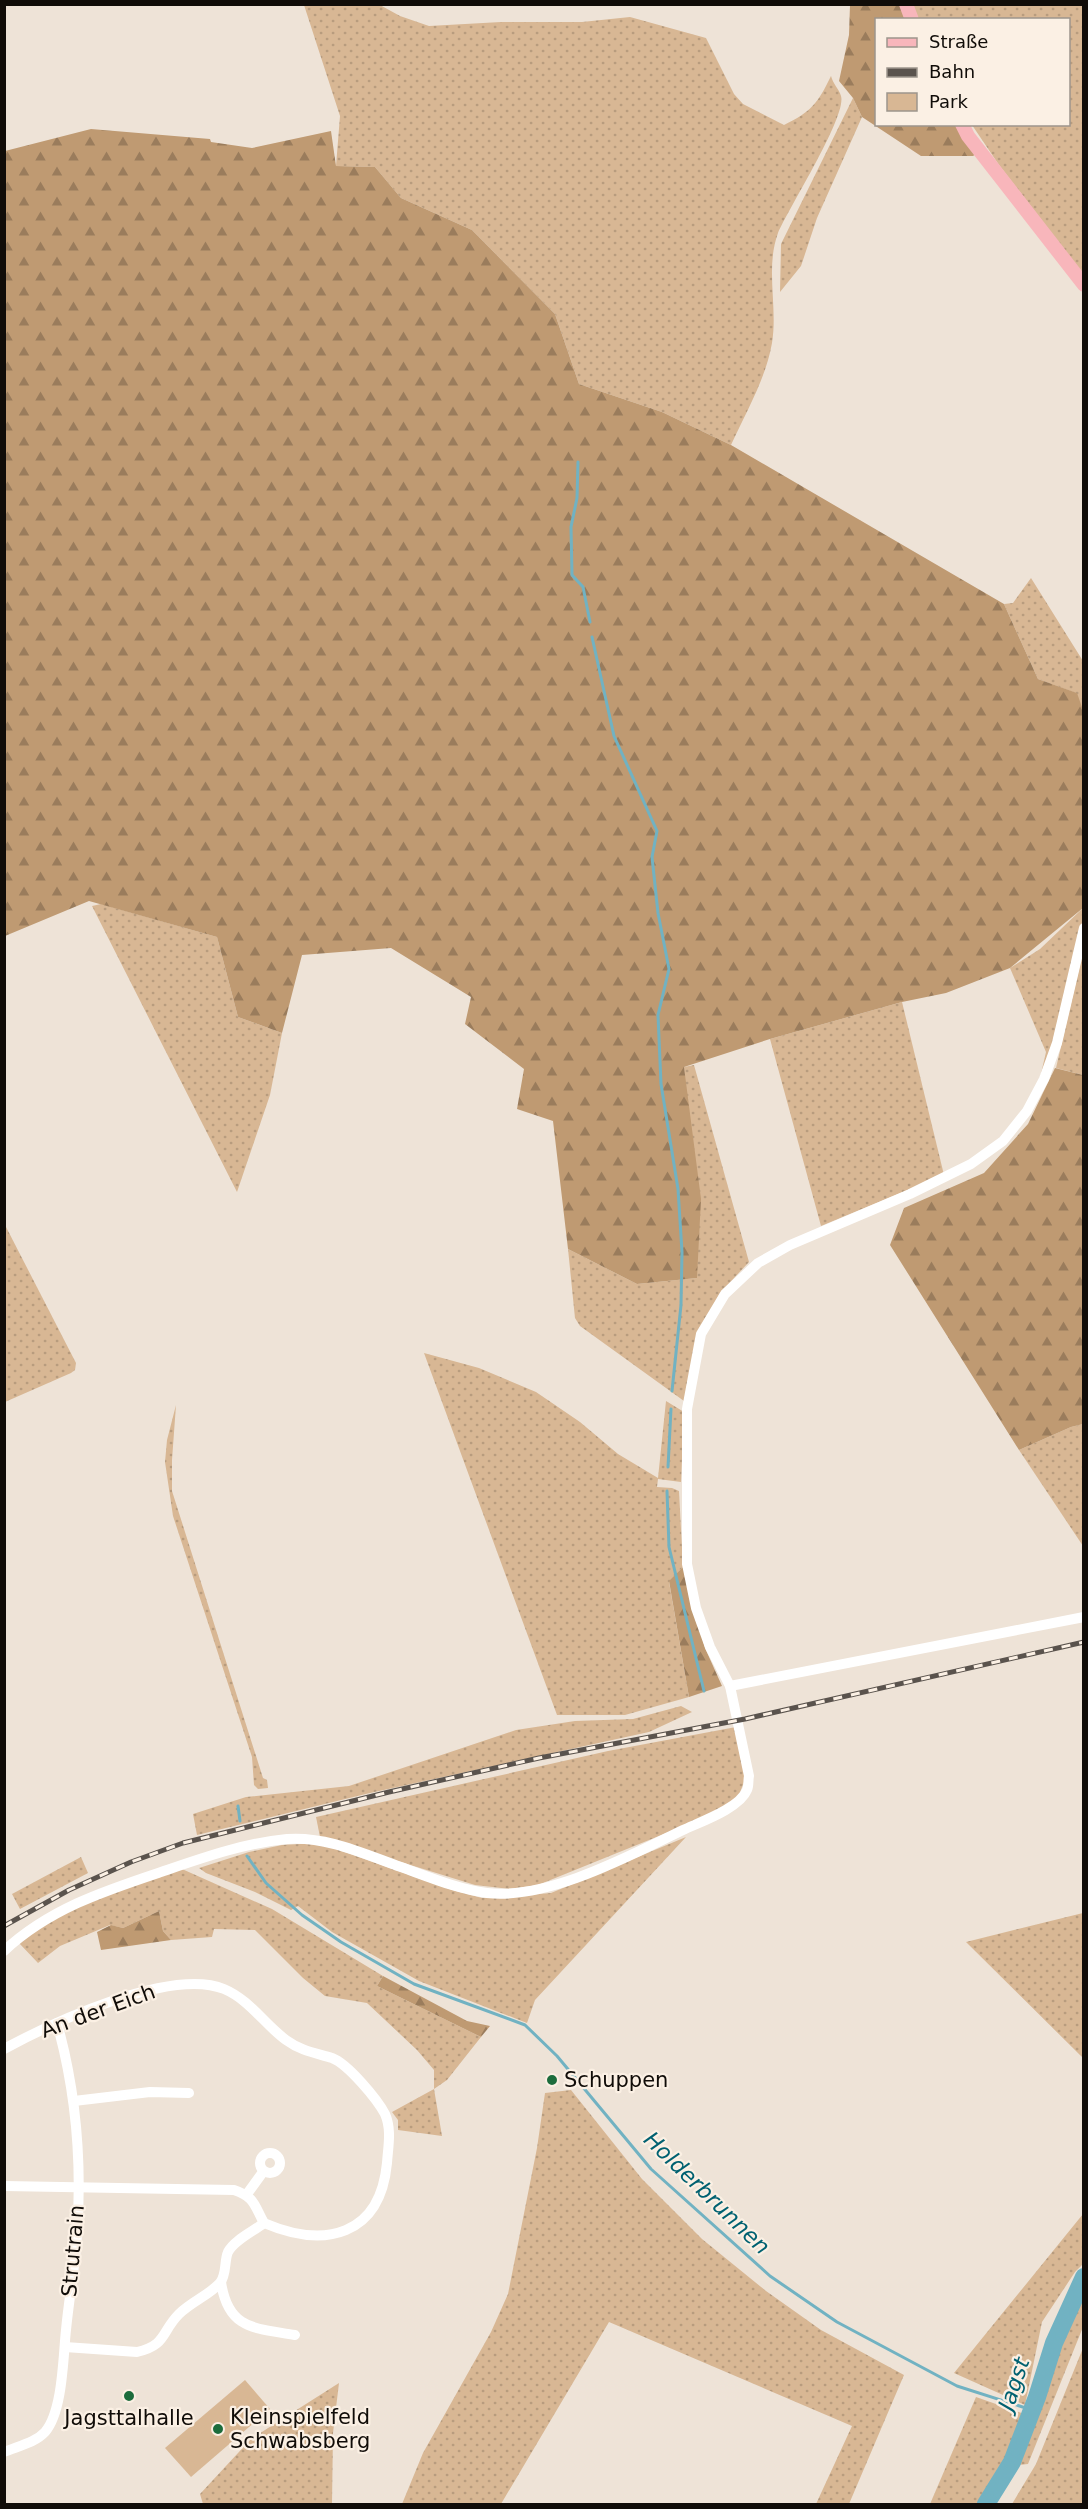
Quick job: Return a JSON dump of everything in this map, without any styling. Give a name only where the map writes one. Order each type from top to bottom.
[{"type":"main road","points":[[963,126],[968,136],[1083,285]]},
{"type":"street","points":[[4,1950],[24,1932],[60,1911],[99,1893],[233,1849],[288,1839],[318,1839],[451,1886],[489,1893],[546,1889],[650,1847],[714,1816],[744,1796],[748,1789],[748,1776],[730,1686],[710,1647],[696,1608],[687,1564],[687,1409],[701,1334],[725,1294],[758,1263],[790,1245],[910,1194],[971,1164],[1003,1141],[1027,1111],[1044,1079],[1057,1044],[1083,928]]},
{"type":"street","points":[[730,1686],[1083,1617]]},
{"type":"street","name":"An der Eich","points":[[4,2049],[57,2023],[154,1988],[205,1984],[221,1988],[242,1998],[286,2040],[303,2050],[334,2059],[349,2069],[384,2112],[390,2126],[386,2172],[381,2194],[373,2211],[346,2231],[333,2236],[311,2236],[280,2230],[262,2218]]},
{"type":"street","name":"Strutrain","points":[[4,2452],[33,2441],[45,2432],[56,2407],[65,2348],[77,2238],[78,2186],[74,2101],[57,2023]]},
{"type":"street","points":[[74,2101],[150,2092],[189,2093]]},
{"type":"street","points":[[247,2194],[263,2172]]},
{"type":"street","points":[[4,2186],[234,2190],[247,2194],[256,2204],[262,2218],[227,2253],[226,2268],[220,2282],[178,2315],[162,2340],[148,2350],[136,2352],[65,2348]]},
{"type":"street","points":[[220,2282],[223,2300],[234,2316],[247,2326],[295,2335]]},
{"type":"green space","points":[[304,5],[380,5],[400,16],[429,26],[501,22],[582,22],[630,17],[706,38],[734,94],[743,104],[784,125],[813,106],[831,76],[841,96],[840,107],[816,163],[778,233],[772,260],[774,316],[772,343],[755,395],[731,445],[662,412],[579,384],[555,314],[472,230],[401,198],[375,167],[336,166],[340,116]]},
{"type":"green space","points":[[850,5],[902,5],[908,18],[875,18],[875,126],[862,117],[853,98],[839,81],[849,35]]},
{"type":"green space","points":[[912,5],[1083,5],[1083,274],[999,165],[973,126],[1070,126],[1070,18],[918,18]]},
{"type":"green space","points":[[853,98],[862,117],[817,218],[801,266],[780,292],[781,244]]},
{"type":"green space","points":[[876,126],[959,126],[976,154],[973,156],[921,156]]},
{"type":"green space","points":[[91,129],[210,139],[211,142],[252,148],[331,131],[336,166],[375,167],[401,198],[472,230],[555,314],[579,384],[662,412],[731,445],[1004,604],[1038,679],[1077,693],[1084,713],[1083,908],[1010,968],[946,993],[902,1002],[770,1039],[684,1067],[701,1199],[697,1278],[637,1284],[568,1249],[553,1121],[517,1109],[524,1069],[465,1024],[471,997],[391,948],[302,955],[282,1033],[238,1017],[217,937],[89,901],[5,936],[5,151]]},
{"type":"green space","points":[[1031,578],[1083,661],[1083,713],[1076,693],[1038,679],[1004,604],[1013,603]]},
{"type":"green space","points":[[101,904],[217,937],[238,1017],[282,1033],[270,1095],[237,1192],[92,906]]},
{"type":"green space","points":[[1083,908],[1083,919],[1049,1056],[1040,1078],[1046,1052],[1010,968],[1040,949]]},
{"type":"green space","points":[[1083,952],[1083,1075],[1056,1068]]},
{"type":"green space","points":[[902,1002],[944,1175],[821,1226],[770,1039]]},
{"type":"green space","points":[[694,1065],[749,1262],[720,1293],[697,1336],[684,1401],[580,1326],[575,1318],[568,1249],[637,1284],[697,1278],[684,1067]]},
{"type":"green space","points":[[1055,1068],[1083,1075],[1083,1424],[1019,1450],[890,1245],[904,1208],[984,1173],[1028,1124]]},
{"type":"green space","points":[[5,1225],[76,1363],[75,1370],[71,1373],[5,1402]]},
{"type":"green space","points":[[424,1353],[479,1368],[536,1392],[580,1422],[618,1454],[658,1478],[666,1401],[684,1412],[681,1482],[658,1479],[657,1487],[679,1491],[683,1567],[669,1582],[689,1697],[625,1715],[557,1715]]},
{"type":"green space","points":[[176,1405],[172,1491],[268,1788],[258,1789],[254,1785],[252,1757],[173,1516],[165,1462],[167,1440]]},
{"type":"green space","points":[[1083,1424],[1083,1546],[1019,1450]]},
{"type":"green space","points":[[683,1567],[705,1648],[722,1686],[689,1697],[669,1581]]},
{"type":"green space","points":[[681,1706],[692,1712],[649,1732],[370,1793],[197,1835],[193,1814],[246,1797],[349,1786],[516,1730],[575,1721],[633,1719]]},
{"type":"green space","points":[[736,1727],[744,1765],[744,1782],[737,1800],[701,1819],[538,1885],[510,1889],[475,1885],[320,1837],[316,1817],[608,1751]]},
{"type":"green space","points":[[686,1837],[535,2000],[527,2023],[419,1981],[332,1932],[298,1906],[291,1910],[199,1868],[249,1852],[282,1845],[319,1843],[452,1890],[482,1898],[516,1896],[551,1893]]},
{"type":"green space","points":[[81,1857],[88,1873],[20,1909],[12,1894]]},
{"type":"green space","points":[[182,1869],[272,1909],[383,1976],[377,1986],[481,2037],[447,2080],[434,2089],[434,2070],[417,2050],[367,2003],[325,1996],[303,1978],[255,1930],[214,1929],[212,1937],[171,1940],[163,1931],[159,1911],[123,1928],[110,1925],[60,1946],[38,1963],[19,1943],[54,1920],[96,1899]]},
{"type":"green space","points":[[159,1911],[163,1931],[171,1940],[101,1950],[97,1932],[111,1925],[123,1928]]},
{"type":"green space","points":[[1084,1913],[1083,2058],[966,1942]]},
{"type":"green space","points":[[383,1976],[467,2021],[490,2026],[481,2037],[377,1986]]},
{"type":"green space","points":[[434,2089],[442,2136],[398,2130],[398,2120],[392,2112]]},
{"type":"green space","points":[[571,2090],[642,2179],[702,2239],[766,2291],[821,2330],[904,2375],[849,2504],[816,2504],[852,2426],[609,2322],[501,2504],[402,2504],[423,2453],[491,2332],[508,2294],[537,2148],[545,2093]]},
{"type":"green space","points":[[1083,2214],[1083,2264],[1075,2272],[1042,2322],[1025,2405],[954,2373]]},
{"type":"green space","points":[[1083,2294],[1083,2327],[1028,2464],[1019,2465],[1049,2383],[1075,2300]]},
{"type":"green space","points":[[1083,2348],[1083,2504],[1012,2504],[1036,2464]]},
{"type":"green space","name":"Kleinspielfeld Schwabsberg","points":[[245,2380],[270,2409],[191,2477],[165,2448]]},
{"type":"green space","points":[[339,2383],[333,2433],[332,2504],[203,2504],[200,2494],[251,2439]]},
{"type":"green space","points":[[976,2397],[1027,2415],[1009,2461],[980,2504],[930,2504]]},
{"type":"waterway","points":[[578,462],[577,498],[571,527],[572,575],[583,587],[590,622]]},
{"type":"waterway","points":[[592,637],[614,736],[657,831],[652,857],[658,913],[669,969],[658,1015],[661,1084],[678,1189],[682,1252],[681,1305],[672,1391]]},
{"type":"waterway","points":[[668,1467],[671,1409]]},
{"type":"waterway","points":[[667,1491],[669,1547],[704,1691]]},
{"type":"waterway","name":"Holderbrunnen","points":[[238,1806],[240,1821]]},
{"type":"waterway","name":"Holderbrunnen","points":[[247,1856],[266,1883],[302,1915],[341,1942],[414,1984],[525,2025],[557,2056],[651,2169],[770,2276],[837,2322],[957,2386],[1032,2410]]},
{"type":"waterway","name":"Jagst","points":[[986,2504],[1012,2462],[1037,2397],[1054,2343],[1084,2277]]},
{"type":"railway","points":[[4,1926],[69,1890],[131,1862],[183,1843],[539,1758],[745,1719],[1084,1642]]},
{"type":"place","name":"Schuppen","points":[[552,2080]]},
{"type":"place","name":"Jagsttalhalle","points":[[129,2396]]},
{"type":"place","name":"Kleinspielfeld Schwabsberg","points":[[218,2429]]}]
